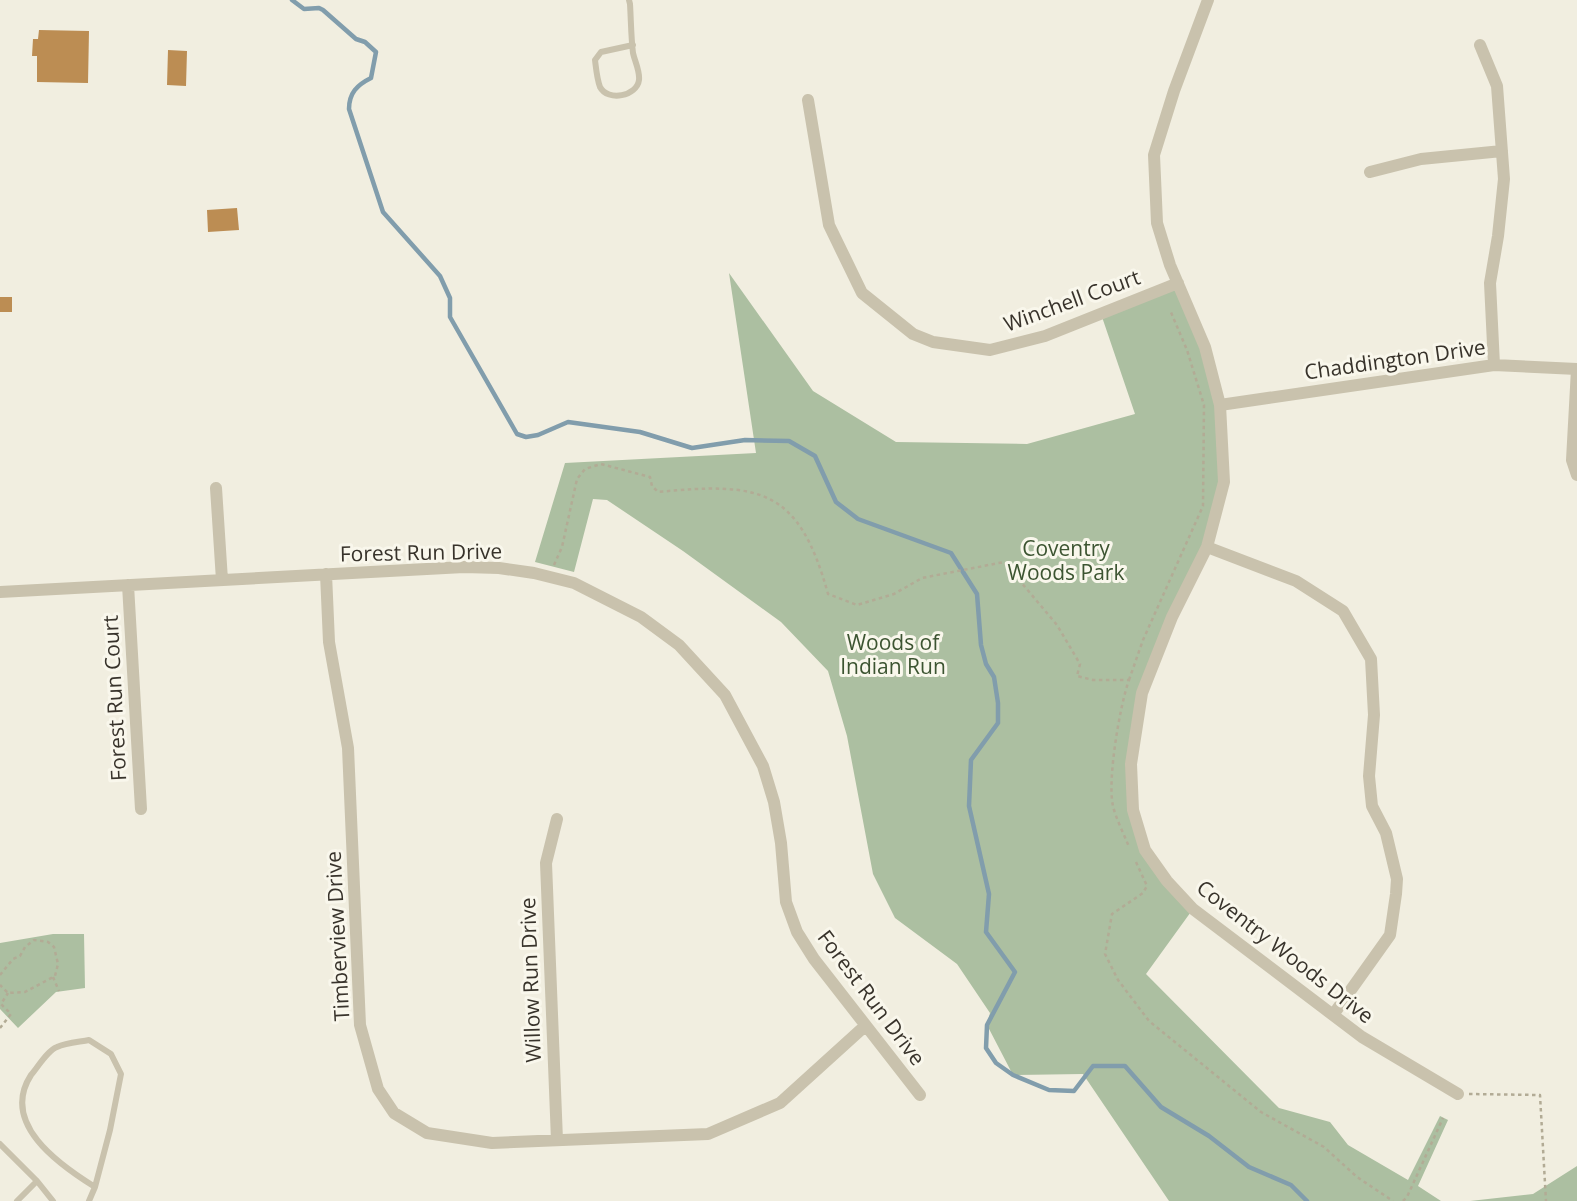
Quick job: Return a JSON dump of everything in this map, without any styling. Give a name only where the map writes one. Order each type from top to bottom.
[{"type":"street","name":"Coventry Woods Drive","points":[[1208,0],[1174,91],[1154,155],[1157,223],[1205,347],[1220,405],[1224,482],[1207,547],[1172,617],[1142,693],[1130,764],[1133,810],[1145,850],[1167,881],[1193,909],[1362,1037],[1458,1094]]},
{"type":"street","points":[[1480,45],[1497,86],[1504,179],[1490,283],[1494,365]]},
{"type":"street","name":"Winchell Court","points":[[808,100],[829,225],[862,293],[913,334],[933,342],[990,350],[1045,336],[1178,283]]},
{"type":"street","points":[[1370,172],[1421,159],[1502,152]]},
{"type":"street","name":"Chaddington Drive","points":[[1220,405],[1494,365],[1577,369]]},
{"type":"street","points":[[1577,369],[1572,460],[1577,475]]},
{"type":"street","points":[[216,488],[222,580]]},
{"type":"street","points":[[1207,547],[1296,581],[1343,611],[1371,659],[1374,715],[1369,776],[1372,806],[1386,833],[1397,879],[1396,894],[1390,935],[1332,1015]]},
{"type":"street","name":"Forest Run Drive","points":[[0,592],[464,567],[499,568],[574,583],[641,617],[679,645],[725,695],[763,766],[774,802],[786,902],[797,932],[814,959],[920,1094]]},
{"type":"street","name":"Timberview Drive","points":[[326,574],[329,642],[348,748],[360,1025],[378,1089],[394,1113],[427,1133],[492,1143],[708,1134],[780,1104],[865,1026]]},
{"type":"street","name":"Forest Run Court","points":[[128,585],[141,809]]},
{"type":"street","name":"Willow Run Drive","points":[[557,818],[545,863],[557,1140]]},
{"type":"lane","points":[[629,0],[639,82],[636,87],[615,96],[607,94],[601,88],[595,60],[601,52],[633,45]]},
{"type":"lane","points":[[89,1201],[95,1187],[110,1130],[121,1074],[111,1054],[89,1040],[54,1048],[21,1085],[16,1105],[22,1128],[60,1165],[95,1187]]},
{"type":"lane","points":[[0,1144],[53,1201]]},
{"type":"lane","points":[[17,1201],[37,1181]]},
{"type":"path","points":[[1170,310],[1187,350],[1204,405],[1203,506],[1143,640],[1124,695],[1114,754],[1112,804],[1147,886],[1143,893],[1112,914],[1104,954],[1118,980],[1149,1021],[1251,1105],[1324,1147],[1357,1177],[1393,1201]]},
{"type":"path","points":[[550,577],[562,547],[577,479],[585,469],[601,464],[650,477],[658,492],[725,487],[768,496],[788,511],[809,538],[821,566],[828,594],[857,605],[894,594],[922,578],[1004,562],[1057,625],[1080,664],[1077,676],[1093,680],[1129,680]]},
{"type":"path","points":[[0,975],[13,959],[20,956],[24,947],[34,940],[48,942],[57,955],[57,971],[53,977],[25,992],[8,993],[0,985]]},
{"type":"path","points":[[53,977],[59,991]]},
{"type":"path","points":[[0,1028],[11,1017],[1,1004],[8,993]]},
{"type":"path","points":[[1458,1094],[1540,1095],[1546,1201]]},
{"type":"path","points":[[1403,1201],[1408,1196],[1443,1118]]},
{"type":"green space","name":"Coventry Woods Park","points":[[729,273],[813,391],[896,442],[1027,444],[1135,414],[1101,314],[1178,283],[1220,405],[1224,482],[1207,547],[1142,693],[1131,764],[1145,850],[1193,909],[1146,974],[1279,1108],[1330,1122],[1348,1145],[1408,1180],[1440,1116],[1448,1120],[1418,1186],[1441,1201],[1169,1201],[1083,1074],[1013,1075],[987,1025],[990,1013],[957,964],[895,918],[873,874],[847,736],[828,671],[781,622],[607,500],[593,499],[574,572],[535,562],[565,463],[756,453]]},
{"type":"green space","points":[[53,934],[84,934],[85,988],[56,992],[18,1028],[0,1009],[0,943]]},
{"type":"green space","points":[[1577,1166],[1577,1201],[1470,1201],[1533,1194]]},
{"type":"building","points":[[39,30],[89,31],[88,83],[37,82],[37,56],[32,56],[33,39],[38,39]]},
{"type":"building","points":[[168,50],[187,51],[186,86],[167,85]]},
{"type":"building","points":[[237,208],[239,230],[208,232],[207,210]]},
{"type":"building","points":[[0,297],[12,297],[12,312],[0,312]]},
{"type":"waterway","points":[[292,0],[304,9],[323,10],[356,39],[365,42],[376,52],[371,78],[355,90],[350,98],[349,109],[383,212],[440,276],[450,298],[450,317],[517,434],[526,437],[538,435],[568,422],[640,432],[692,448],[745,440],[789,441],[815,456],[836,502],[858,519],[951,553],[977,594],[981,645],[986,664],[994,677],[998,703],[998,723],[971,760],[969,806],[989,894],[986,932],[1015,972],[987,1025],[986,1048],[996,1063],[1013,1075],[1049,1090],[1074,1091],[1093,1066],[1125,1066],[1161,1107],[1209,1136],[1249,1167],[1291,1185],[1307,1201]]},
{"type":"park label","name":"Woods of Indian Run","points":[[893,655]]}]
